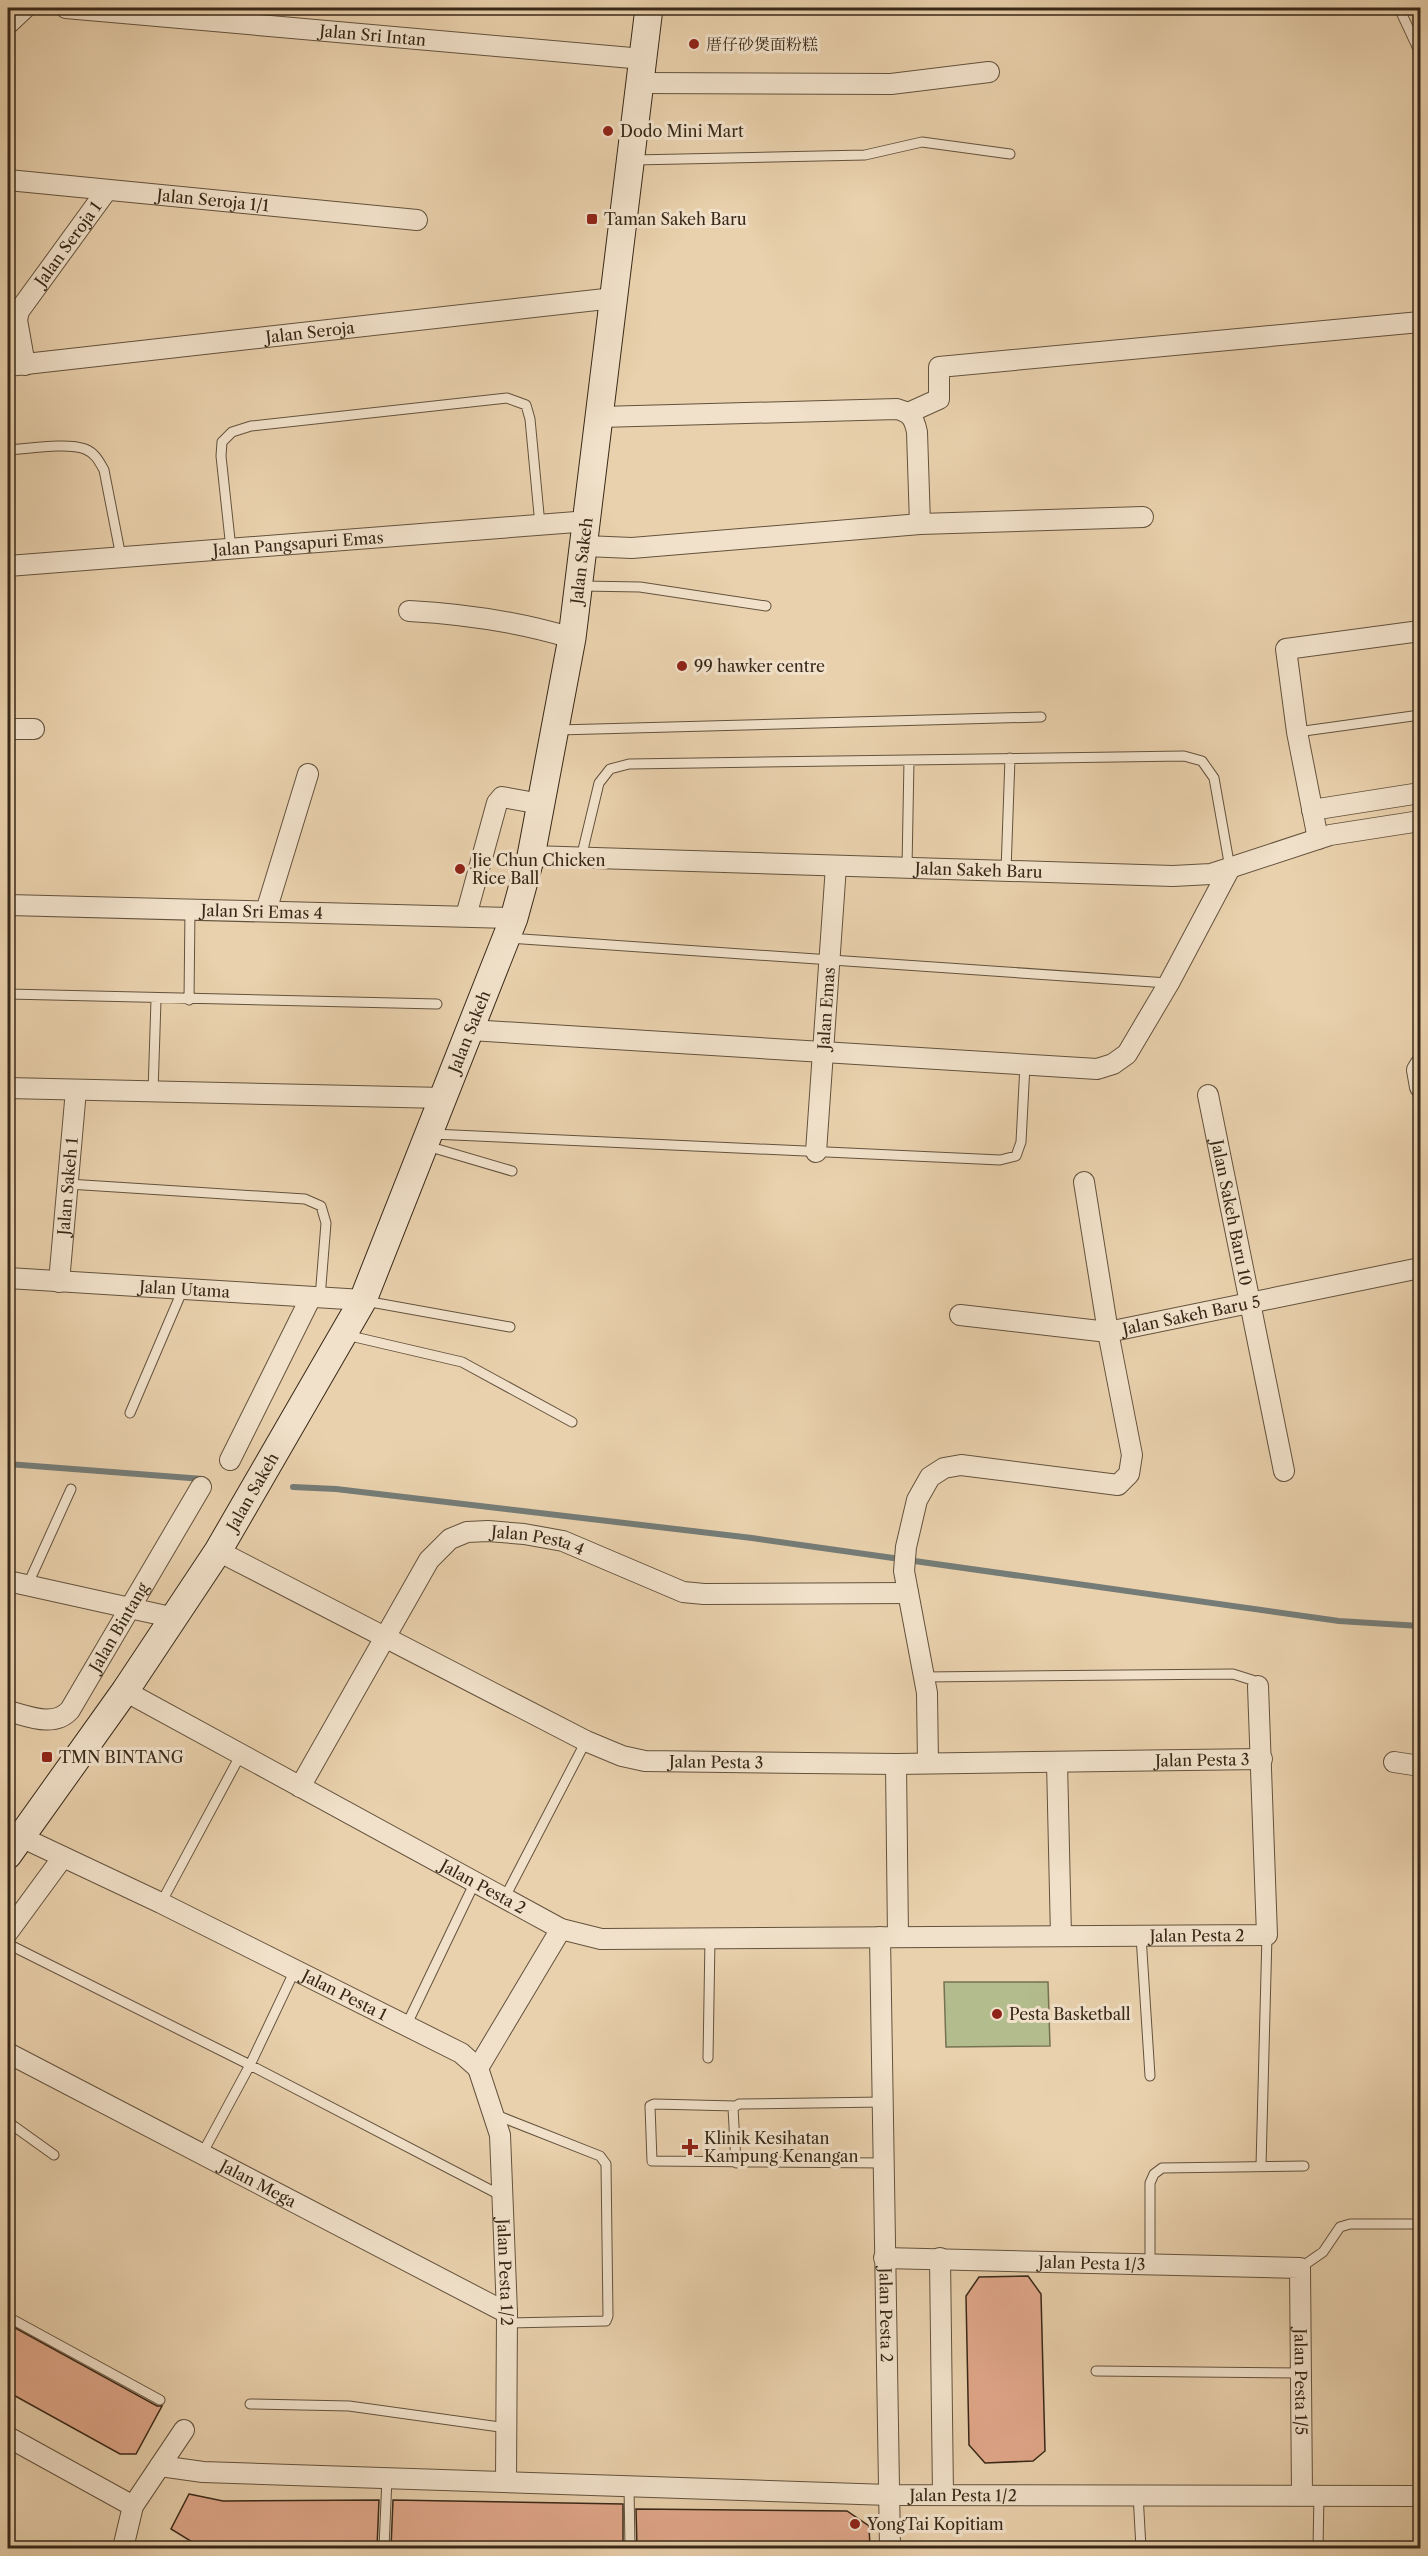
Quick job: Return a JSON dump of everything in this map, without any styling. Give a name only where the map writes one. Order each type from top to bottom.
[{"type":"street","points":[[8,24],[25,8]]},
{"type":"street","name":"Jalan Sri Intan","points":[[66,8],[641,71],[891,84],[989,72]]},
{"type":"street","name":"Jalan Sakeh","points":[[14,1846],[125,1691],[218,1551],[363,1300],[510,928],[531,856],[572,638],[587,534],[649,8]]},
{"type":"street","name":"Jalan Seroja 1/1","points":[[8,180],[417,220]]},
{"type":"street","name":"Jalan Seroja 1","points":[[16,366],[19,311],[107,190]]},
{"type":"street","name":"Jalan Seroja","points":[[16,366],[614,298]]},
{"type":"street","points":[[908,412],[939,399],[939,367],[1420,322]]},
{"type":"street","points":[[600,417],[897,409],[908,412],[915,419],[917,432],[920,524]]},
{"type":"street","name":"Jalan Pangsapuri Emas","points":[[8,566],[540,525],[587,534],[632,548],[920,524],[1143,517]]},
{"type":"street","points":[[409,611],[460,614],[537,627],[572,638]]},
{"type":"street","points":[[1318,839],[1297,732],[1285,654],[1289,646],[1420,631]]},
{"type":"street","points":[[8,729],[34,729]]},
{"type":"street","points":[[266,911],[308,774]]},
{"type":"street","points":[[1312,810],[1420,794]]},
{"type":"street","points":[[466,916],[497,803],[502,797],[511,797],[541,804]]},
{"type":"street","name":"Jalan Sakeh Baru","points":[[531,856],[1173,876],[1211,874],[1318,839],[1420,821]]},
{"type":"street","name":"Jalan Emas","points":[[816,1152],[836,866]]},
{"type":"street","points":[[470,1030],[1097,1069],[1113,1064],[1127,1054],[1169,983],[1230,867]]},
{"type":"street","name":"Jalan Sri Emas 4","points":[[8,905],[466,916],[510,928]]},
{"type":"street","points":[[1420,1065],[1417,1070],[1420,1086]]},
{"type":"street","points":[[8,1088],[444,1098]]},
{"type":"street","name":"Jalan Sakeh 1","points":[[59,1282],[76,1090]]},
{"type":"street","name":"Jalan Sakeh Baru 10","points":[[1208,1095],[1284,1471]]},
{"type":"street","points":[[928,1763],[927,1693],[904,1571],[906,1547],[917,1500],[930,1477],[944,1468],[961,1465],[1118,1485],[1129,1474],[1132,1455],[1108,1332],[1084,1182]]},
{"type":"street","name":"Jalan Sakeh Baru 5","points":[[960,1315],[1108,1332],[1420,1268]]},
{"type":"street","name":"Jalan Utama","points":[[8,1278],[363,1300]]},
{"type":"street","points":[[230,1460],[315,1298]]},
{"type":"street","name":"Jalan Bintang","points":[[8,1711],[41,1719],[64,1716],[201,1487]]},
{"type":"street","name":"Jalan Pesta 4","points":[[300,1787],[429,1560],[450,1539],[466,1532],[488,1531],[563,1541],[683,1592],[704,1594],[908,1593]]},
{"type":"street","name":"Jalan Pesta 3","points":[[218,1551],[586,1741],[622,1756],[645,1761],[896,1764],[1262,1759]]},
{"type":"street","points":[[8,1581],[175,1617]]},
{"type":"street","name":"Jalan Pesta 2","points":[[125,1691],[561,1929],[601,1939],[710,1939],[1267,1935],[1258,1686]]},
{"type":"street","points":[[1057,1762],[1061,1936]]},
{"type":"street","points":[[1394,1762],[1420,1766]]},
{"type":"street","points":[[889,1937],[896,1764]]},
{"type":"street","name":"Jalan Pesta 1","points":[[14,1846],[63,1857],[161,1903],[461,2053],[478,2068]]},
{"type":"street","points":[[8,1932],[63,1857]]},
{"type":"street","points":[[478,2068],[561,1929]]},
{"type":"street","name":"Jalan Pesta 2","points":[[889,1937],[883,2163],[890,2548]]},
{"type":"street","name":"Jalan Mega","points":[[8,2053],[507,2318]]},
{"type":"street","name":"Jalan Pesta 1/2","points":[[478,2068],[500,2135],[507,2318],[506,2482]]},
{"type":"street","name":"Jalan Pesta 1/3","points":[[884,2258],[1300,2268]]},
{"type":"street","points":[[940,2258],[943,2495]]},
{"type":"street","name":"Jalan Pesta 1/5","points":[[1300,2268],[1301,2373],[1311,2494]]},
{"type":"street","points":[[123,2548],[133,2506],[184,2430]]},
{"type":"street","points":[[8,2437],[133,2506]]},
{"type":"street","name":"Jalan Pesta 1/2","points":[[160,2466],[203,2472],[889,2495],[1420,2496]]},
{"type":"lane","points":[[1399,8],[1420,53]]},
{"type":"lane","points":[[631,160],[864,155],[922,142],[1011,154]]},
{"type":"lane","points":[[231,549],[221,456],[222,442],[232,432],[251,426],[507,398],[526,405],[530,419],[540,525]]},
{"type":"lane","points":[[8,450],[69,447],[84,449],[97,457],[104,470],[121,558]]},
{"type":"lane","points":[[579,586],[640,587],[766,606]]},
{"type":"lane","points":[[1297,732],[1420,715]]},
{"type":"lane","points":[[555,730],[1041,717]]},
{"type":"lane","points":[[581,858],[599,783],[610,770],[629,764],[1184,756],[1202,761],[1214,778],[1230,867]]},
{"type":"lane","points":[[1006,871],[1010,758]]},
{"type":"lane","points":[[907,868],[909,760]]},
{"type":"lane","points":[[189,1000],[190,909]]},
{"type":"lane","points":[[510,928],[830,960],[1169,983]]},
{"type":"lane","points":[[8,994],[156,1000],[437,1004]]},
{"type":"lane","points":[[153,1092],[156,1000]]},
{"type":"lane","points":[[427,1140],[1000,1160],[1016,1156],[1021,1142],[1025,1065]]},
{"type":"lane","points":[[427,1140],[512,1171]]},
{"type":"lane","points":[[68,1184],[304,1199],[321,1206],[326,1223],[315,1298]]},
{"type":"lane","points":[[130,1413],[183,1289]]},
{"type":"lane","points":[[363,1300],[510,1327]]},
{"type":"lane","points":[[344,1335],[462,1362],[572,1422]]},
{"type":"lane","points":[[28,1584],[71,1489]]},
{"type":"lane","points":[[924,1677],[1233,1674],[1252,1680],[1258,1686]]},
{"type":"lane","points":[[504,1899],[586,1741]]},
{"type":"lane","points":[[161,1903],[241,1754]]},
{"type":"lane","points":[[406,2026],[475,1882]]},
{"type":"lane","points":[[1261,2166],[1267,1935]]},
{"type":"lane","points":[[1141,1936],[1150,2076]]},
{"type":"lane","points":[[708,2058],[710,1939]]},
{"type":"lane","points":[[8,1944],[250,2065],[502,2196]]},
{"type":"lane","points":[[202,2154],[250,2065],[295,1970]]},
{"type":"lane","points":[[883,2102],[739,2104],[735,2106],[654,2104],[650,2106],[650,2158],[657,2163],[883,2163]]},
{"type":"lane","points":[[735,2106],[736,2163]]},
{"type":"lane","points":[[491,2113],[600,2156],[606,2164],[606,2321],[507,2318]]},
{"type":"lane","points":[[8,2122],[54,2155]]},
{"type":"lane","points":[[1150,2264],[1150,2183],[1154,2174],[1162,2168],[1304,2166]]},
{"type":"lane","points":[[1300,2268],[1323,2252],[1340,2227],[1350,2224],[1420,2224]]},
{"type":"lane","points":[[8,2317],[160,2400]]},
{"type":"lane","points":[[1096,2371],[1301,2373]]},
{"type":"lane","points":[[249,2404],[349,2406],[507,2428]]},
{"type":"lane","points":[[384,2548],[387,2478]]},
{"type":"lane","points":[[629,2486],[630,2548]]},
{"type":"lane","points":[[1138,2494],[1141,2548]]},
{"type":"lane","points":[[1311,2494],[1318,2548]]},
{"type":"green space","name":"Pesta Basketball","points":[[944,1982],[1048,1982],[1050,2046],[946,2047]]},
{"type":"building","points":[[1028,2276],[1041,2294],[1045,2451],[1033,2461],[985,2463],[969,2445],[966,2296],[979,2277]]},
{"type":"building","points":[[8,2324],[157,2406],[162,2406],[136,2454],[120,2454],[8,2392]]},
{"type":"building","points":[[189,2494],[223,2501],[379,2500],[377,2548],[202,2548],[171,2529]]},
{"type":"building","points":[[393,2500],[623,2504],[623,2548],[391,2548]]},
{"type":"building","points":[[636,2509],[847,2511],[869,2526],[870,2548],[637,2548]]},
{"type":"waterway","points":[[8,1464],[203,1479]]},
{"type":"waterway","points":[[293,1487],[336,1489],[752,1538],[1339,1621],[1420,1626]]},
{"type":"place","name":"厝仔砂煲面粉糕","points":[[694,44]]},
{"type":"place","name":"Dodo Mini Mart","points":[[608,131]]},
{"type":"place","name":"Taman Sakeh Baru","points":[[592,219]]},
{"type":"place","name":"99 hawker centre","points":[[682,666]]},
{"type":"place","name":"Jie Chun Chicken Rice Ball","points":[[460,869]]},
{"type":"place","name":"TMN BINTANG","points":[[47,1757]]},
{"type":"place","name":"Pesta Basketball","points":[[997,2014]]},
{"type":"place","name":"Klinik Kesihatan Kampung Kenangan","points":[[690,2147]]},
{"type":"place","name":"YongTai Kopitiam","points":[[855,2524]]}]
